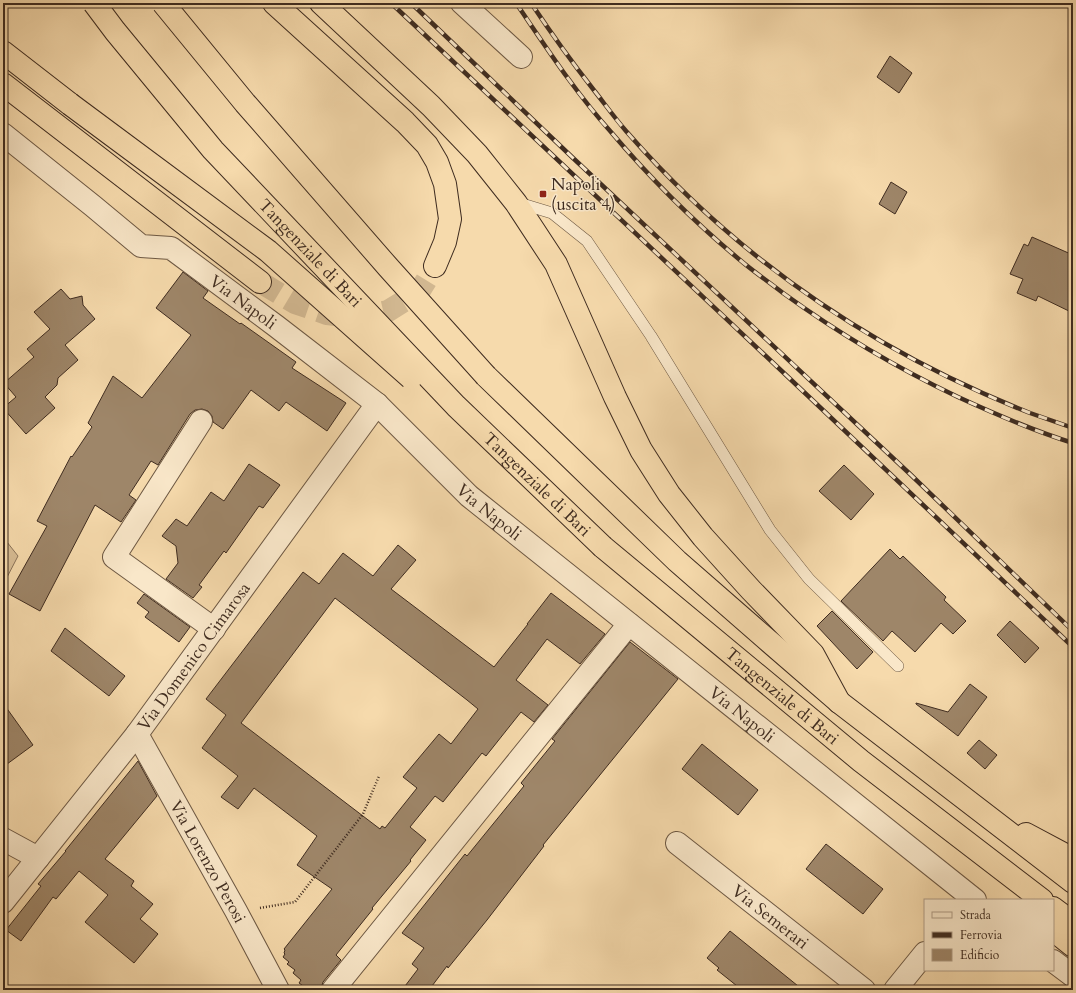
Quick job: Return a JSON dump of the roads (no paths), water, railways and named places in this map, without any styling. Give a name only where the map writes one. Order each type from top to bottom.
[{"type":"highway","name":"Tangenziale di Bari","points":[[94,3],[115,31],[218,156],[456,406],[603,546],[861,761],[1041,899]]},
{"type":"highway","name":"Tangenziale di Bari","points":[[163,3],[250,108],[383,261],[486,376],[677,561],[839,702],[1073,882]]},
{"type":"highway","points":[[274,3],[404,122],[427,145],[434,156],[445,184],[450,219],[445,242],[435,266]]},
{"type":"highway","points":[[321,3],[425,100],[477,154],[516,203],[556,264],[615,397],[642,450],[669,494],[709,543],[813,654],[839,702]]},
{"type":"highway","points":[[3,52],[70,104],[268,251],[603,546]]},
{"type":"highway","points":[[3,84],[260,282]]},
{"type":"highway","points":[[969,802],[1073,858]]},
{"type":"highway","points":[[1003,870],[1025,899]]},
{"type":"highway","points":[[1054,909],[1073,923]]},
{"type":"highway","points":[[1054,931],[1073,946]]},
{"type":"street","points":[[462,3],[521,57]]},
{"type":"street","name":"Via Napoli","points":[[3,134],[93,206],[140,246],[171,248],[276,326],[377,404],[469,496],[971,899]]},
{"type":"street","name":"Via Domenico Cimarosa","points":[[3,902],[136,734],[377,404]]},
{"type":"street","points":[[201,420],[114,557],[214,629]]},
{"type":"street","points":[[333,990],[629,624]]},
{"type":"street","name":"Via Lorenzo Perosi","points":[[136,734],[236,911],[278,990]]},
{"type":"street","points":[[3,839],[38,858]]},
{"type":"street","name":"Via Semerari","points":[[677,843],[864,990]]},
{"type":"street","points":[[895,990],[924,954]]},
{"type":"street","points":[[1054,962],[1073,976]]},
{"type":"lane","points":[[516,203],[552,212],[587,241],[650,336],[770,530],[809,579],[898,666]]},
{"type":"tunnel","points":[[260,282],[295,303],[327,314],[358,318],[388,311],[419,292],[435,266]]},
{"type":"railway","points":[[391,3],[1073,647]]},
{"type":"railway","points":[[411,3],[573,158],[910,474],[1073,631]]},
{"type":"railway","points":[[516,3],[573,85],[626,149],[689,214],[751,269],[825,322],[868,349],[913,374],[1000,416],[1073,443]]},
{"type":"railway","points":[[531,3],[569,57],[626,131],[669,177],[714,220],[761,260],[810,296],[862,330],[916,361],[972,388],[1030,413],[1073,428]]},
{"type":"place","name":"Napoli (uscita 4)","points":[[543,194]]}]
